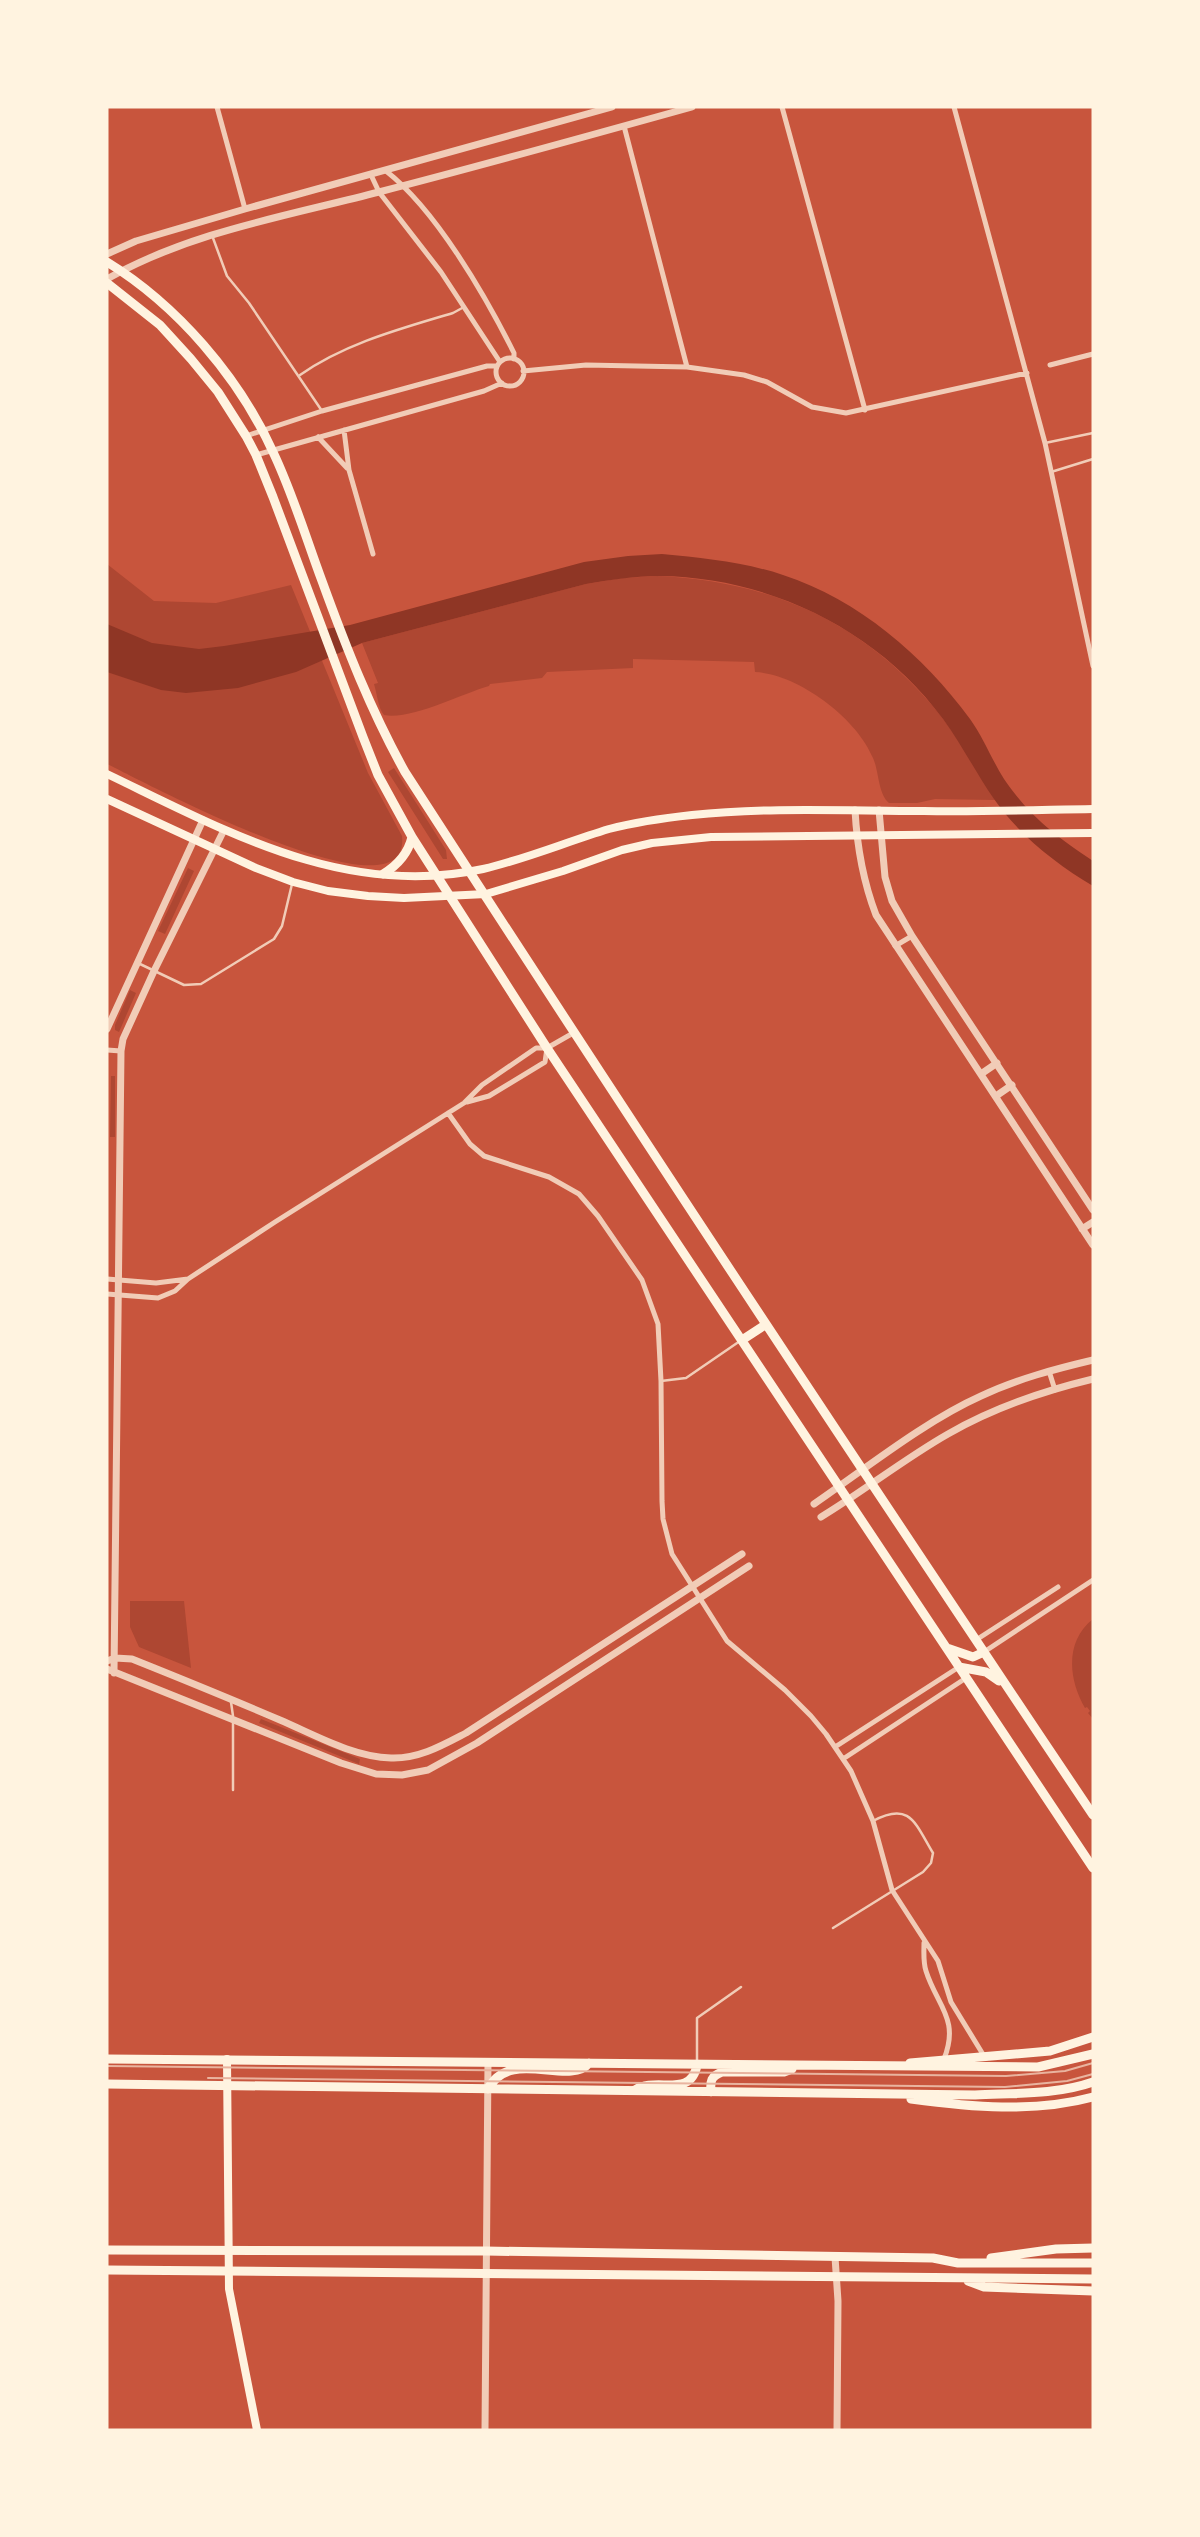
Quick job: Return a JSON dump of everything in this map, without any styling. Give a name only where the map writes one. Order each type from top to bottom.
[{"type":"main road","points":[[107,262],[172,313],[233,384],[272,450],[364,690],[383,733],[405,772],[765,1325],[1093,1815]]},
{"type":"main road","points":[[107,281],[160,325],[191,359],[218,392],[246,436],[256,455],[346,696],[379,775],[412,837],[547,1048],[1093,1868]]},
{"type":"main road","points":[[107,775],[224,830],[297,859],[332,868],[383,874],[437,875],[471,871],[519,860],[607,830],[644,821],[710,813],[1093,809]]},
{"type":"main road","points":[[107,799],[215,850],[293,882],[328,891],[368,896],[486,894],[619,851],[652,843],[711,837],[1093,833]]},
{"type":"main road","points":[[383,874],[400,863],[412,837]]},
{"type":"main road","points":[[742,1340],[765,1325]]},
{"type":"main road","points":[[947,1648],[974,1657],[984,1652]]},
{"type":"main road","points":[[959,1667],[986,1672],[1006,1686]]},
{"type":"main road","points":[[870,2067],[1050,2051],[1093,2038]]},
{"type":"main road","points":[[107,2059],[1038,2067],[1093,2054]]},
{"type":"main road","points":[[227,2059],[229,2289],[257,2430]]},
{"type":"main road","points":[[488,2089],[497,2076],[511,2070],[579,2070],[589,2063]]},
{"type":"main road","points":[[633,2091],[643,2085],[680,2085],[695,2076],[697,2065]]},
{"type":"main road","points":[[711,2092],[710,2081],[715,2075],[784,2072],[797,2066]]},
{"type":"main road","points":[[107,2084],[975,2095],[1052,2091],[1076,2088],[1093,2082]]},
{"type":"main road","points":[[871,2094],[970,2107],[1028,2106],[1093,2097]]},
{"type":"main road","points":[[958,2263],[1056,2249],[1093,2248]]},
{"type":"main road","points":[[107,2250],[486,2251],[933,2258],[958,2263],[1093,2263]]},
{"type":"main road","points":[[107,2270],[1093,2279]]},
{"type":"main road","points":[[959,2278],[984,2287],[1093,2291]]},
{"type":"street","points":[[217,107],[245,209]]},
{"type":"street","points":[[107,254],[136,241],[245,209],[612,107]]},
{"type":"street","points":[[107,281],[144,259],[212,235],[404,186],[692,107]]},
{"type":"street","points":[[782,107],[865,410]]},
{"type":"street","points":[[954,107],[1045,443],[1093,666]]},
{"type":"street","points":[[624,126],[687,367]]},
{"type":"street","points":[[386,171],[404,186],[439,230],[488,302],[514,353],[514,359]]},
{"type":"street","points":[[246,436],[322,411],[499,364],[507,359],[514,359],[521,364],[521,380],[514,385],[502,383],[496,376],[499,364],[464,307],[442,272],[379,192],[371,175]]},
{"type":"street","points":[[1050,365],[1093,354]]},
{"type":"street","points":[[523,371],[586,365],[687,367],[767,382],[812,407],[846,413],[1027,373]]},
{"type":"street","points":[[256,455],[494,388],[502,383]]},
{"type":"street","points":[[344,430],[349,470],[373,555]]},
{"type":"street","points":[[318,437],[349,470]]},
{"type":"street","points":[[855,810],[856,835],[866,888],[876,915],[1093,1245]]},
{"type":"street","points":[[879,810],[885,877],[892,901],[912,936],[1093,1210]]},
{"type":"street","points":[[107,1029],[203,820]]},
{"type":"street","points":[[224,830],[154,971],[123,1039],[121,1051],[115,1658],[111,1671],[233,1721],[376,1774],[402,1775],[426,1770],[477,1742],[749,1566]]},
{"type":"street","points":[[895,946],[912,936]]},
{"type":"street","points":[[107,1294],[158,1298],[175,1291],[188,1279],[464,1103],[482,1085],[536,1048],[547,1048],[575,1032]]},
{"type":"street","points":[[464,1103],[489,1096],[545,1062],[547,1048]]},
{"type":"street","points":[[107,1049],[121,1051]]},
{"type":"street","points":[[981,1074],[998,1063]]},
{"type":"street","points":[[996,1096],[1012,1085]]},
{"type":"street","points":[[448,1113],[470,1143],[484,1156],[549,1177],[579,1194],[642,1280],[658,1324],[663,1519],[673,1554],[727,1641],[785,1689],[844,1759],[873,1821],[892,1890],[938,1961],[951,2002],[984,2056]]},
{"type":"street","points":[[1082,1229],[1093,1222]]},
{"type":"street","points":[[107,1279],[156,1283],[188,1279]]},
{"type":"street","points":[[814,1504],[931,1424],[978,1397],[1027,1377],[1093,1360]]},
{"type":"street","points":[[1049,1371],[1055,1390]]},
{"type":"street","points":[[821,1517],[946,1435],[1013,1404],[1093,1378]]},
{"type":"street","points":[[107,1661],[115,1658],[132,1659],[369,1756],[394,1758],[426,1753],[467,1733],[742,1554]]},
{"type":"street","points":[[984,1652],[1093,1580]]},
{"type":"street","points":[[976,1640],[1058,1587]]},
{"type":"street","points":[[1019,1612],[1027,1623]]},
{"type":"street","points":[[835,1748],[959,1667]]},
{"type":"street","points":[[844,1759],[967,1678]]},
{"type":"street","points":[[924,1943],[925,1968],[951,2028],[951,2041],[944,2059]]},
{"type":"street","points":[[485,2430],[488,2062]]},
{"type":"street","points":[[835,2257],[837,2430]]},
{"type":"lane","points":[[212,235],[219,261],[227,276],[249,303],[322,411]]},
{"type":"lane","points":[[300,376],[321,360],[381,334],[453,313],[464,307]]},
{"type":"lane","points":[[1045,443],[1093,433]]},
{"type":"lane","points":[[1051,472],[1093,458]]},
{"type":"lane","points":[[137,962],[184,985],[201,984],[274,939],[282,926],[293,882]]},
{"type":"lane","points":[[661,1381],[686,1378],[742,1340]]},
{"type":"lane","points":[[231,1700],[233,1790]]},
{"type":"lane","points":[[833,1928],[923,1872],[931,1863],[933,1853],[907,1814],[886,1814],[873,1821]]},
{"type":"lane","points":[[697,2065],[697,2018],[741,1987]]},
{"type":"shaded area","points":[[662,554],[738,564],[783,575],[838,599],[887,632],[952,695],[975,726],[1004,779],[1024,804],[1055,834],[1093,861],[1093,886],[1052,858],[1015,825],[994,799],[943,719],[917,687],[887,659],[818,614],[741,586],[659,576],[586,584],[362,643],[296,672],[238,688],[186,693],[161,690],[107,672],[107,624],[152,643],[199,649],[224,646],[350,625],[584,562]]},
{"type":"shaded area","points":[[107,564],[154,601],[216,603],[291,585],[368,773],[402,836],[393,860],[364,865],[321,857],[216,817],[107,764]]},
{"type":"shaded area","points":[[658,576],[740,587],[779,598],[815,613],[849,632],[912,683],[940,715],[995,800],[935,799],[917,803],[889,803],[883,794],[873,758],[854,728],[824,701],[807,690],[772,675],[755,672],[754,662],[633,659],[633,668],[547,672],[542,678],[490,684],[408,714],[395,716],[384,715],[382,712],[374,684],[378,683],[362,643],[586,584]]},
{"type":"shaded area","points":[[394,768],[446,850],[447,859],[443,859],[388,772]]},
{"type":"shaded area","points":[[188,868],[194,871],[165,934],[158,931]]},
{"type":"shaded area","points":[[130,990],[136,993],[119,1032],[115,1030],[115,1025]]},
{"type":"shaded area","points":[[111,1076],[115,1076],[115,1137],[110,1137]]},
{"type":"shaded area","points":[[130,1601],[184,1601],[191,1668],[139,1647],[130,1627]]},
{"type":"shaded area","points":[[1093,1619],[1093,1719],[1079,1697],[1072,1661],[1078,1638]]},
{"type":"shaded area","points":[[261,1719],[360,1759],[359,1764],[259,1723]]},
{"type":"tram line","points":[[107,2066],[1006,2076],[1065,2071],[1093,2063]]},
{"type":"tram line","points":[[208,2078],[1005,2087],[1067,2081],[1093,2074]]}]
